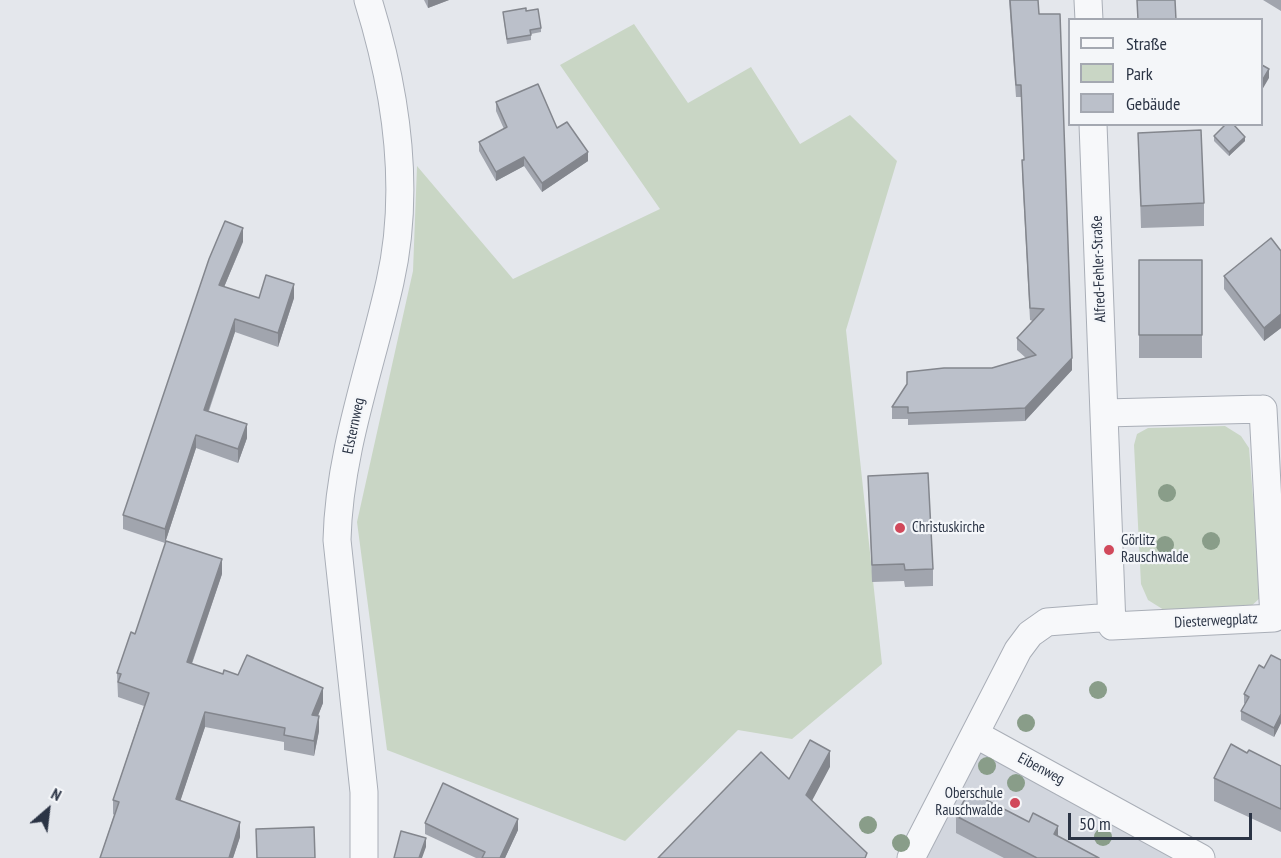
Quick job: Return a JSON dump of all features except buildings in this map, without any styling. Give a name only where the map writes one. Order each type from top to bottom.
[{"type":"street","name":"Elsternweg","points":[[364,858],[364,792],[337,540],[338,499],[390,280],[401,180],[389,76],[368,0]]},
{"type":"street","points":[[1088,0],[1089,18]]},
{"type":"street","name":"Alfred-Fehler-Straße","points":[[1093,126],[1105,413]]},
{"type":"street","name":"Diesterwegplatz","points":[[1105,413],[1272,403],[1277,622],[1112,626],[1112,617]]},
{"type":"street","points":[[911,858],[1018,650],[1030,634],[1047,622],[1112,617],[1105,413]]},
{"type":"street","name":"Eibenweg","points":[[975,734],[1201,858]]},
{"type":"shaded area","name":"Oberschule Rauschwalde","points":[[980,748],[1177,858],[922,858]]},
{"type":"green space","points":[[634,24],[688,103],[751,67],[800,144],[850,115],[897,161],[846,330],[882,664],[792,739],[738,730],[625,841],[387,750],[357,522],[413,271],[417,166],[513,279],[660,209],[560,65]]},
{"type":"green space","points":[[1225,426],[1241,436],[1249,448],[1261,597],[1247,610],[1164,610],[1148,600],[1141,584],[1134,445],[1137,434],[1148,428]]},
{"type":"place","name":"Christuskirche","points":[[900,528]]},
{"type":"place","name":"Görlitz Rauschwalde","points":[[1109,550]]},
{"type":"place","name":"Oberschule Rauschwalde","points":[[1015,803]]}]
